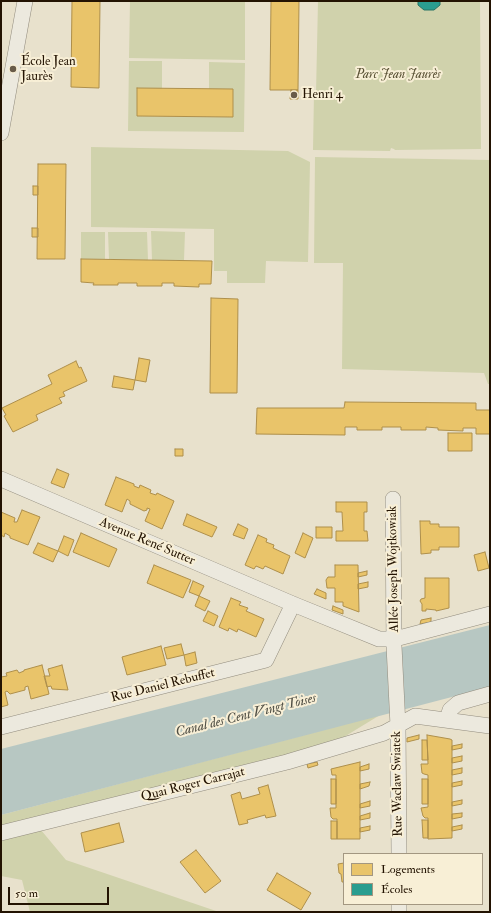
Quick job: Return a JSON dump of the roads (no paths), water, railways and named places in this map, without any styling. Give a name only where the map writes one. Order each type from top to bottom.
[{"type":"street","points":[[1,133],[26,1]]},
{"type":"street","name":"Avenue René Sutter","points":[[1,479],[293,604],[379,639],[394,643],[490,614]]},
{"type":"street","name":"Allée Joseph Wojtkowiak","points":[[393,499],[393,724]]},
{"type":"street","name":"Rue Daniel Rebuffet","points":[[1,727],[266,660],[293,604]]},
{"type":"street","points":[[490,694],[458,703],[450,710],[447,720],[490,726]]},
{"type":"street","name":"Quai Roger Carrajat","points":[[1,833],[287,762],[415,716],[447,720]]},
{"type":"street","name":"Rue Waclaw Swiatek","points":[[393,724],[399,853]]},
{"type":"water","name":"Canal des Cent Vingt Toises","points":[[490,625],[490,687],[1,815],[1,749]]},
{"type":"place","name":"École Jean Jaurès","points":[[13,69]]},
{"type":"place","name":"Henri 4","points":[[294,95]]},
{"type":"park label","name":"Parc Jean Jaurès","points":[[398,75]]}]
